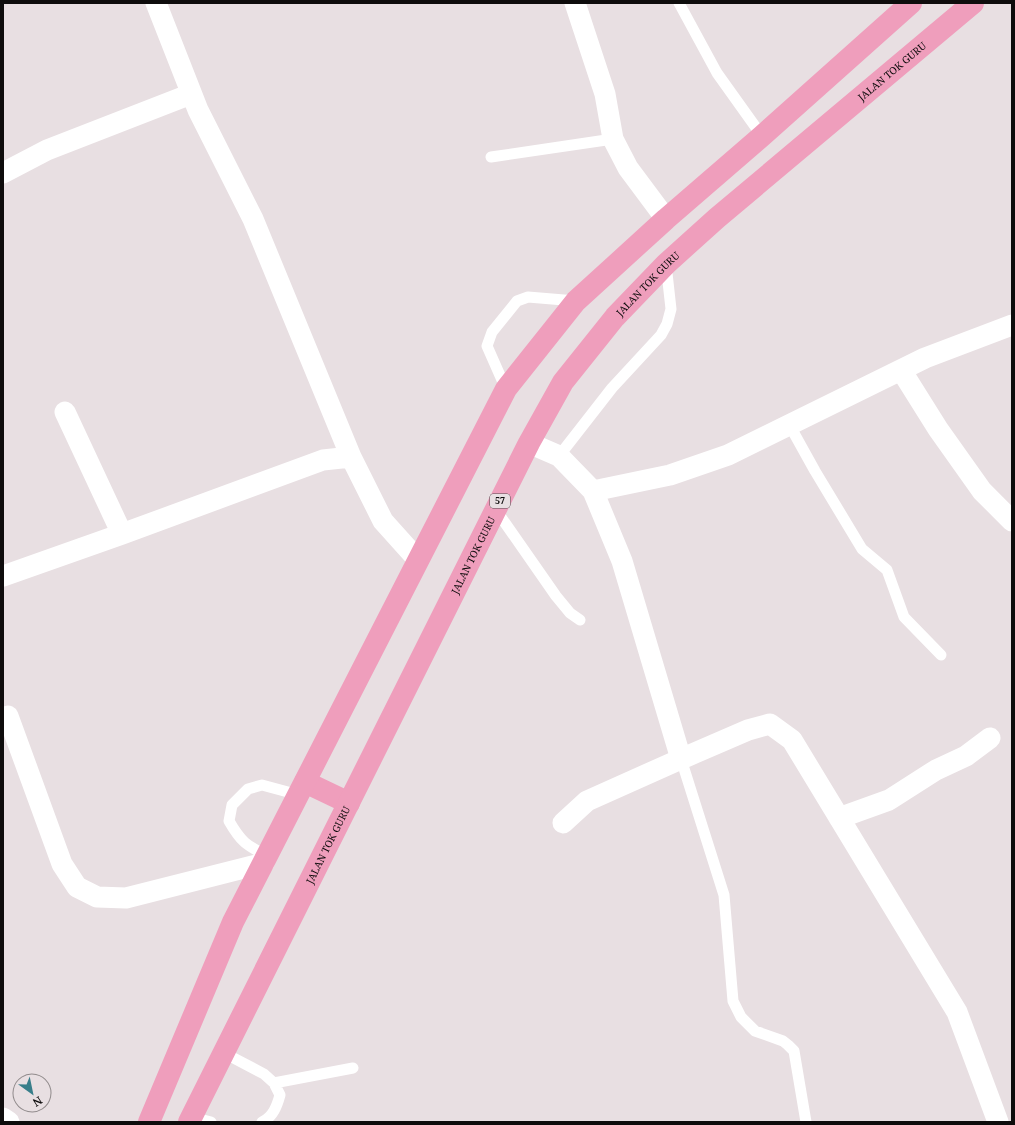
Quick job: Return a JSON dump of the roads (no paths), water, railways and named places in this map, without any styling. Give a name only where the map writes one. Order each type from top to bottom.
[{"type":"main road","points":[[149,1122],[233,922],[506,389],[576,301],[666,219],[762,136],[911,3]]},
{"type":"main road","name":"JALAN TOK GURU","points":[[197,1120],[224,1053],[529,443],[563,382],[615,317],[666,264],[723,213],[973,3]]},
{"type":"main road","points":[[302,789],[349,803]]},
{"type":"street","points":[[156,3],[198,110],[253,219],[351,457],[383,521],[418,560]]},
{"type":"street","points":[[575,3],[605,94],[613,139],[628,168],[666,219]]},
{"type":"street","points":[[3,174],[47,150],[192,94]]},
{"type":"street","points":[[593,491],[670,475],[728,455],[790,426],[925,358],[1012,325]]},
{"type":"street","points":[[901,370],[938,429],[982,491],[1012,521]]},
{"type":"street","points":[[65,412],[122,534]]},
{"type":"street","points":[[529,443],[560,456],[593,491],[622,560],[681,759]]},
{"type":"street","points":[[3,576],[323,460],[351,457]]},
{"type":"street","points":[[8,716],[62,864],[77,887],[97,897],[126,898],[266,859]]},
{"type":"street","points":[[563,823],[587,801],[748,730],[770,724],[792,740],[957,1012],[998,1122]]},
{"type":"street","points":[[839,818],[889,800],[936,770],[966,756],[990,738]]},
{"type":"street","points":[[3,1118],[8,1122]]},
{"type":"lane","points":[[679,3],[717,73],[762,136]]},
{"type":"lane","points":[[491,157],[613,139]]},
{"type":"lane","points":[[560,456],[612,388],[662,335],[671,309],[666,264]]},
{"type":"lane","points":[[506,389],[487,346],[492,332],[517,302],[528,297],[576,301]]},
{"type":"lane","points":[[790,426],[862,549],[887,570],[904,617],[941,655]]},
{"type":"lane","points":[[496,510],[556,596],[570,613],[580,620]]},
{"type":"lane","points":[[681,759],[724,895],[733,1001],[741,1017],[755,1031],[782,1041],[794,1051],[806,1122]]},
{"type":"lane","points":[[266,859],[238,836],[229,821],[232,805],[248,789],[262,785],[302,789]]},
{"type":"lane","points":[[224,1053],[264,1074],[274,1083],[280,1095],[276,1108],[266,1121]]},
{"type":"lane","points":[[274,1083],[353,1068]]}]
